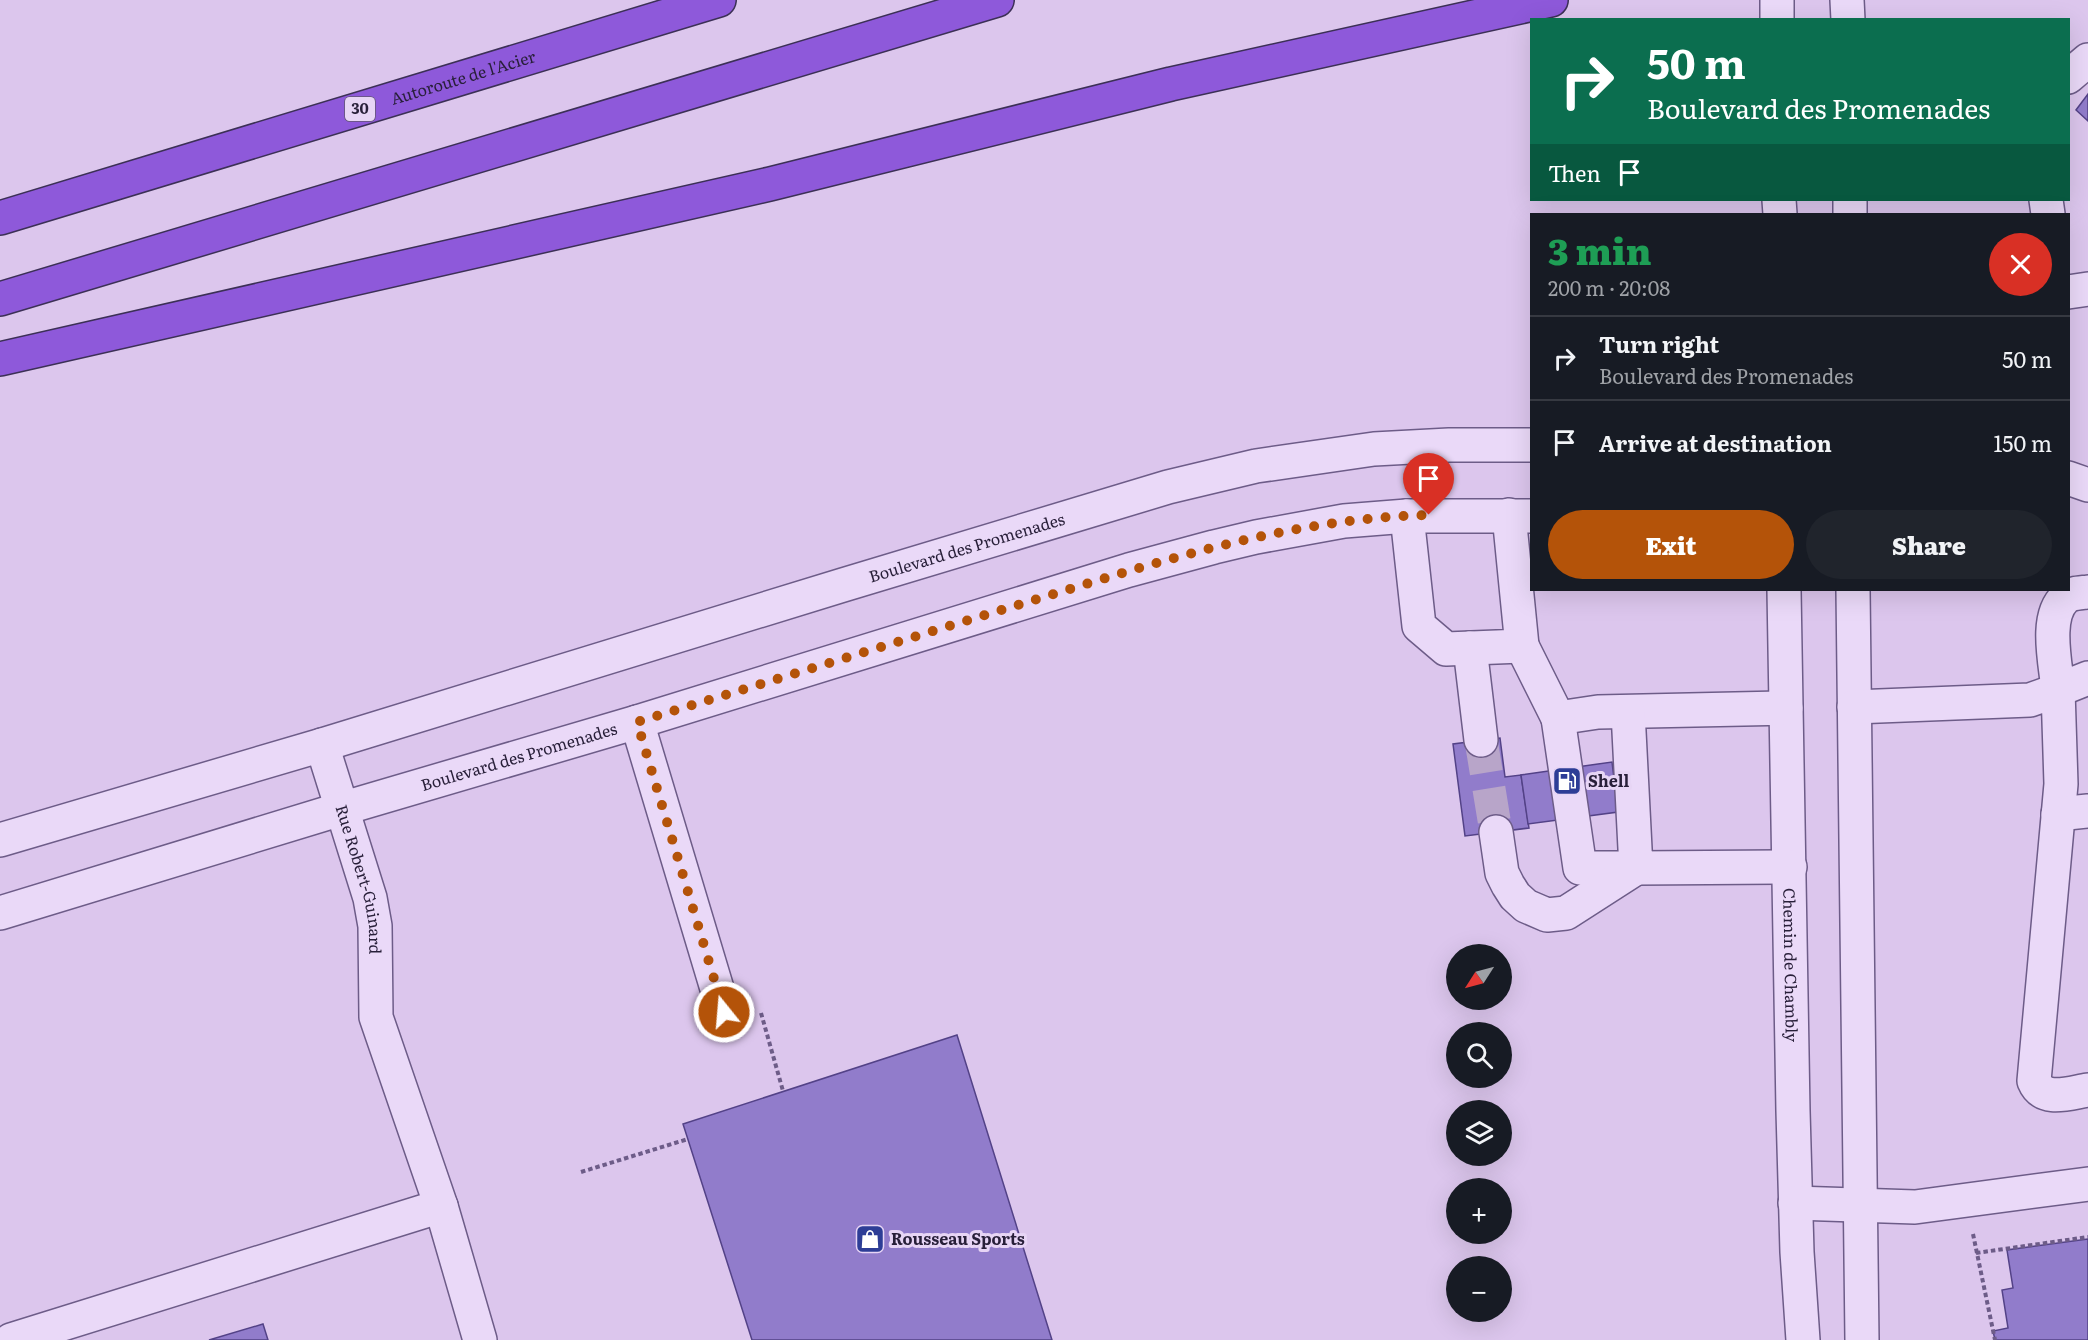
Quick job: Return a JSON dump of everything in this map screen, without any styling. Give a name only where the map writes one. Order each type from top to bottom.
[{"type":"highway","name":"Autoroute de l'Acier","points":[[0,218],[719,0]]},
{"type":"highway","points":[[0,299],[997,0]]},
{"type":"highway","points":[[0,359],[770,184],[1171,84],[1551,0]]},
{"type":"street","points":[[1777,0],[1777,18]]},
{"type":"street","points":[[1847,0],[1848,18]]},
{"type":"street","points":[[2070,75],[2088,60]]},
{"type":"street","points":[[2070,292],[2088,289]]},
{"type":"street","name":"Boulevard des Promenades","points":[[0,840],[322,745],[1130,498],[1209,477],[1256,466],[1374,448],[1530,445]]},
{"type":"street","points":[[2070,479],[2088,485]]},
{"type":"street","points":[[1520,515],[1522,646],[1558,718],[1580,868],[1790,867]]},
{"type":"street","name":"Boulevard des Promenades","points":[[0,913],[637,722],[1128,570],[1214,547],[1344,521],[1407,516],[1520,515]]},
{"type":"street","points":[[1407,516],[1419,626],[1446,649],[1522,646]]},
{"type":"street","name":"Chemin de Chambly","points":[[1784,591],[1795,1203],[1803,1340]]},
{"type":"street","points":[[1853,591],[1862,1340]]},
{"type":"street","points":[[2088,592],[2067,596],[2057,610],[2054,620],[2061,784],[2073,812],[2034,1081],[2039,1090],[2049,1095],[2088,1090]]},
{"type":"street","points":[[1470,648],[1481,741]]},
{"type":"street","points":[[1854,707],[2030,700],[2088,678]]},
{"type":"street","points":[[1558,718],[1598,712],[1786,708]]},
{"type":"street","points":[[1628,712],[1636,868]]},
{"type":"street","points":[[637,722],[724,1012]]},
{"type":"street","name":"Rue Robert-Guinard","points":[[322,745],[370,898],[375,926],[376,1017],[441,1206],[480,1340]]},
{"type":"street","points":[[1496,832],[1502,873],[1508,885],[1515,896],[1526,906],[1547,915],[1566,913],[1636,868]]},
{"type":"street","points":[[1795,1203],[1935,1206],[2088,1184]]},
{"type":"street","points":[[11,1340],[441,1206]]},
{"type":"path","points":[[759,1006],[783,1091]]},
{"type":"path","points":[[581,1172],[688,1139]]},
{"type":"path","points":[[1972,1228],[1995,1340]]},
{"type":"path","points":[[1976,1253],[2088,1236]]},
{"type":"building","points":[[2088,94],[2088,121],[2076,110]]},
{"type":"building","points":[[1500,738],[1505,777],[1521,775],[1529,828],[1465,836],[1453,744]]},
{"type":"building","points":[[1612,762],[1618,812],[1528,824],[1521,775]]},
{"type":"building","name":"Rousseau Sports","points":[[957,1035],[1052,1340],[752,1340],[683,1124]]},
{"type":"building","points":[[2088,1239],[2088,1340],[1995,1340],[1993,1331],[2008,1328],[2002,1290],[2013,1288],[2007,1250]]},
{"type":"building","points":[[263,1324],[268,1340],[209,1340]]},
{"type":"tunnel","points":[[1481,740],[1496,832]]},
{"type":"place","name":"Shell","points":[[1567,781]]},
{"type":"place","name":"Rousseau Sports","points":[[870,1239]]},
{"type":"route","points":[[724,1012],[637,722],[1128,570],[1214,547],[1344,521],[1429,515]]}]
